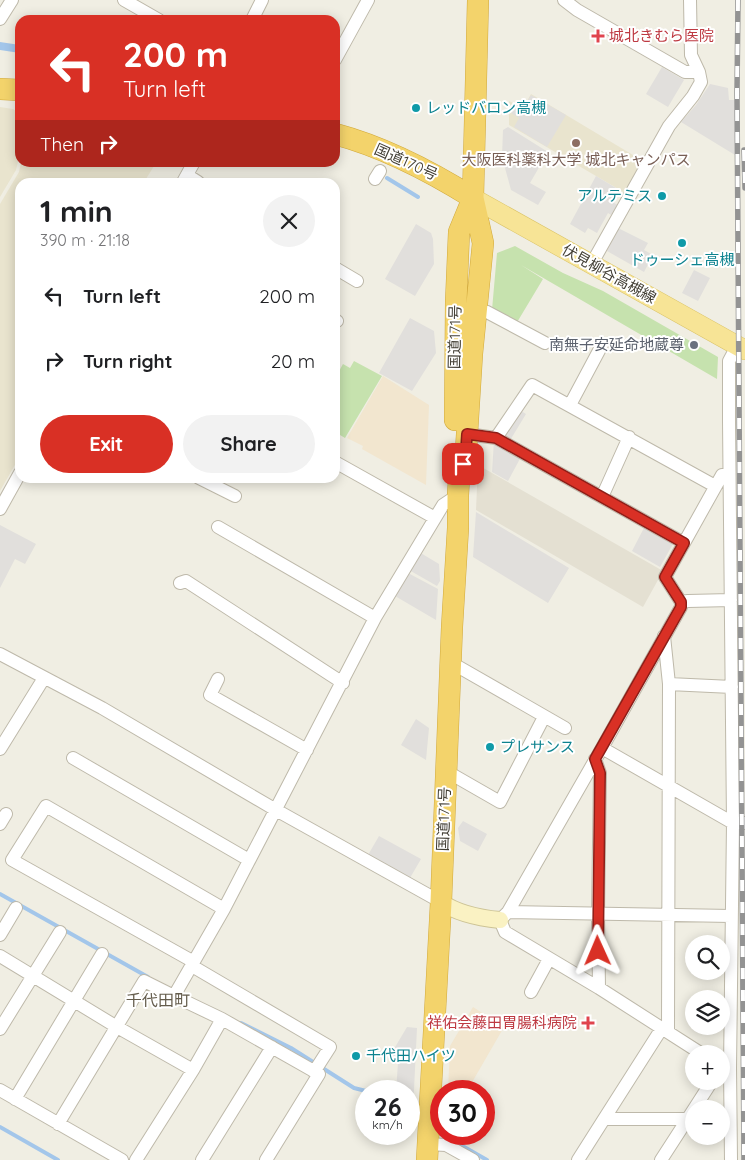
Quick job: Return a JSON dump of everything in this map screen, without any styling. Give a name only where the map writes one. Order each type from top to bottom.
[{"type":"highway","name":"国道171号","points":[[458,486],[466,450],[483,243],[473,198],[478,0]]},
{"type":"highway","points":[[0,89],[15,90]]},
{"type":"highway","name":"国道170号","points":[[340,135],[416,165],[438,176],[473,198]]},
{"type":"highway","name":"国道171号","points":[[428,1152],[441,902],[450,662],[458,528],[458,486],[454,452],[459,232],[473,198]]},
{"type":"main road","name":"伏見柳谷高槻線","points":[[473,198],[741,348]]},
{"type":"street","points":[[1,15],[12,0]]},
{"type":"street","points":[[124,0],[150,15]]},
{"type":"street","points":[[254,15],[262,0]]},
{"type":"street","points":[[340,51],[368,0]]},
{"type":"street","points":[[564,0],[581,5],[685,72],[699,72]]},
{"type":"street","points":[[591,265],[668,126],[701,82],[699,72],[690,55],[690,0]]},
{"type":"street","points":[[340,271],[357,281]]},
{"type":"street","points":[[476,310],[487,312],[546,343]]},
{"type":"street","points":[[570,405],[602,345]]},
{"type":"street","points":[[724,1045],[731,916],[739,823],[732,687],[729,361],[741,348]]},
{"type":"street","points":[[496,438],[532,385],[716,486]]},
{"type":"street","points":[[467,434],[496,438],[684,543]]},
{"type":"street","points":[[602,497],[629,437]]},
{"type":"street","points":[[340,465],[435,518]]},
{"type":"street","points":[[688,1045],[599,988],[505,932],[504,916],[602,748],[681,607],[681,602],[665,577],[722,475],[729,475]]},
{"type":"street","points":[[0,509],[15,482]]},
{"type":"street","points":[[209,483],[235,496]]},
{"type":"street","points":[[174,996],[224,909],[375,618],[435,518],[458,486]]},
{"type":"street","points":[[218,527],[375,618]]},
{"type":"street","points":[[180,583],[186,581],[342,683]]},
{"type":"street","points":[[681,602],[731,600]]},
{"type":"street","points":[[578,1160],[665,1030],[669,684],[664,636]]},
{"type":"street","points":[[0,654],[102,708],[452,910],[486,919],[504,916],[598,914],[731,916]]},
{"type":"street","points":[[450,662],[565,728]]},
{"type":"street","points":[[0,750],[44,678]]},
{"type":"street","points":[[218,678],[210,695],[307,750]]},
{"type":"street","points":[[669,684],[732,687]]},
{"type":"street","points":[[446,771],[500,802],[544,717]]},
{"type":"street","points":[[602,748],[668,787],[739,823]]},
{"type":"street","points":[[73,758],[250,860]]},
{"type":"street","points":[[595,759],[600,773],[599,988]]},
{"type":"street","points":[[224,909],[46,806],[12,860],[193,964],[330,1047],[314,1072]]},
{"type":"street","points":[[0,935],[16,908]]},
{"type":"street","points":[[0,1029],[60,932]]},
{"type":"street","points":[[14,1099],[102,954]]},
{"type":"street","points":[[0,956],[117,1027],[193,1070]]},
{"type":"street","points":[[531,992],[550,959]]},
{"type":"street","points":[[58,1124],[144,981],[222,1019],[319,1074],[266,1160]]},
{"type":"street","points":[[136,1160],[193,1070],[222,1019]]},
{"type":"street","points":[[202,1160],[272,1047]]},
{"type":"street","points":[[0,1090],[122,1160]]},
{"type":"street","points":[[604,1119],[685,1114]]},
{"type":"street","points":[[661,1160],[685,1124]]},
{"type":"street","points":[[428,1152],[446,1145],[473,1160]]},
{"type":"street","points":[[729,1145],[731,1160]]},
{"type":"shaded area","points":[[662,67],[684,80],[668,107],[646,94]]},
{"type":"shaded area","points":[[710,84],[728,88],[729,100],[737,100],[735,155],[681,122],[696,105]]},
{"type":"shaded area","name":"大阪医科薬科大学 城北キャンパス","points":[[531,94],[643,161],[625,193],[509,125],[509,101],[523,108]]},
{"type":"shaded area","points":[[531,95],[566,115],[547,147],[514,127],[519,118],[511,113],[516,105],[523,109]]},
{"type":"shaded area","points":[[0,107],[15,110],[15,167],[17,167],[0,197]]},
{"type":"shaded area","points":[[508,127],[548,152],[530,183],[546,192],[538,205],[511,190],[502,157],[503,130]]},
{"type":"shaded area","points":[[20,167],[153,167],[147,178],[15,178]]},
{"type":"shaded area","points":[[596,176],[621,191],[614,203],[618,205],[611,215],[608,213],[597,233],[588,228],[585,233],[570,224]]},
{"type":"shaded area","points":[[15,179],[15,465],[0,491],[0,204]]},
{"type":"shaded area","points":[[416,224],[431,233],[434,264],[415,296],[385,279]]},
{"type":"shaded area","points":[[618,228],[648,243],[644,250],[653,255],[644,272],[607,251]]},
{"type":"shaded area","points":[[694,270],[710,278],[698,301],[682,293]]},
{"type":"shaded area","points":[[410,318],[434,331],[436,353],[412,391],[379,373]]},
{"type":"shaded area","points":[[383,376],[429,405],[426,485],[362,449],[363,446],[347,438]]},
{"type":"shaded area","points":[[518,409],[526,414],[509,442],[501,436]]},
{"type":"shaded area","points":[[494,440],[522,455],[508,481],[492,472]]},
{"type":"shaded area","points":[[478,465],[663,571],[643,607],[476,510]]},
{"type":"shaded area","points":[[476,512],[569,568],[548,603],[473,557]]},
{"type":"shaded area","points":[[0,525],[36,544],[25,564],[15,559],[0,588]]},
{"type":"shaded area","points":[[645,526],[674,542],[660,567],[632,551]]},
{"type":"shaded area","points":[[419,552],[439,564],[440,581],[437,586],[409,570]]},
{"type":"shaded area","points":[[408,573],[438,589],[436,620],[395,596]]},
{"type":"shaded area","points":[[416,719],[429,728],[426,760],[401,745]]},
{"type":"shaded area","points":[[463,821],[487,834],[478,851],[460,841],[458,828]]},
{"type":"shaded area","points":[[379,836],[421,859],[410,878],[368,855]]},
{"type":"shaded area","points":[[473,1007],[504,1027],[473,1080],[448,1080],[450,1046]]},
{"type":"shaded area","points":[[407,1027],[417,1028],[414,1080],[397,1080],[398,1063],[388,1059]]},
{"type":"green space","points":[[515,246],[563,273],[603,291],[718,357],[717,379],[521,265],[543,279],[516,324],[492,310],[497,253]]},
{"type":"green space","points":[[354,361],[382,376],[345,438],[340,435],[340,369],[343,364],[350,368]]},
{"type":"water","points":[[0,42],[15,44],[15,52],[0,50]]},
{"type":"waterway","points":[[387,178],[418,197]]},
{"type":"waterway","points":[[0,894],[148,977]]},
{"type":"waterway","points":[[241,1023],[291,1048],[355,1088]]},
{"type":"waterway","points":[[0,1127],[58,1160]]},
{"type":"waterway","points":[[461,1145],[487,1160]]},
{"type":"railway","points":[[738,0],[744,1160]]},
{"type":"railway","points":[[744,150],[745,188]]},
{"type":"place","name":"城北きむら医院","points":[[598,36]]},
{"type":"place","name":"レッドバロン高槻","points":[[416,108]]},
{"type":"place","name":"大阪医科薬科大学 城北キャンパス","points":[[576,143]]},
{"type":"place","name":"アルテミス","points":[[662,196]]},
{"type":"place","name":"ドゥーシェ高槻","points":[[682,243]]},
{"type":"place","name":"南無子安延命地蔵尊","points":[[694,345]]},
{"type":"place","name":"プレサンス","points":[[490,747]]},
{"type":"place","name":"祥佑会藤田胃腸科病院","points":[[588,1023]]},
{"type":"place","name":"千代田ハイツ","points":[[356,1056]]},
{"type":"district","name":"千代田町","points":[[158,1000]]},
{"type":"route","points":[[463,464],[467,434],[496,438],[684,543],[665,577],[681,602],[681,607],[595,759],[600,773],[598,951]]}]
